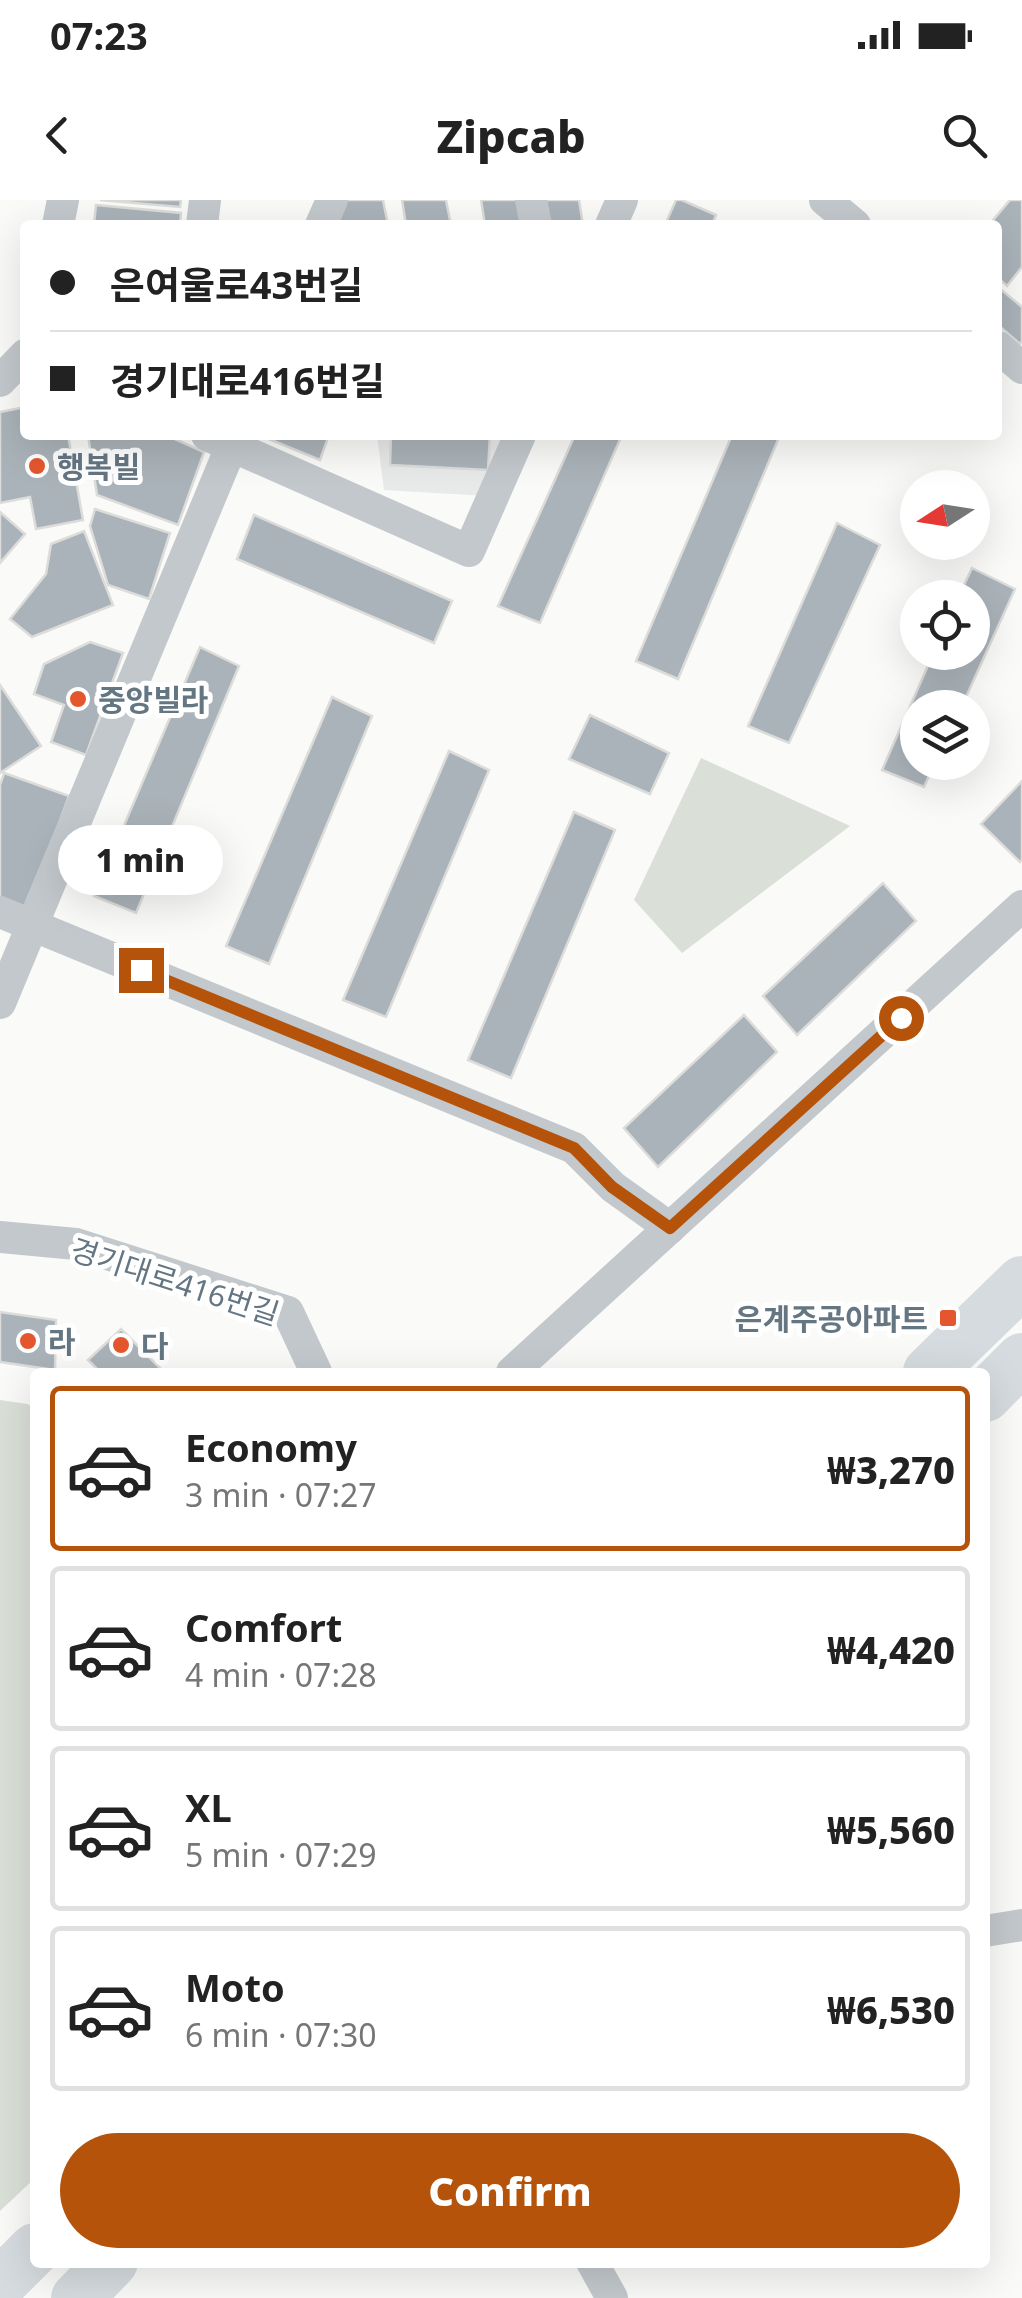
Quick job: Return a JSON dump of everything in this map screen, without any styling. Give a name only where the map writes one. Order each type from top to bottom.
[{"type":"main road","points":[[933,1368],[1022,1282]]},
{"type":"main road","points":[[990,1391],[1022,1359]]},
{"type":"main road","points":[[0,2284],[30,2254]]},
{"type":"main road","points":[[76,2298],[106,2268]]},
{"type":"street","points":[[826,200],[849,220]]},
{"type":"street","points":[[1002,350],[1022,368]]},
{"type":"street","points":[[0,381],[20,360]]},
{"type":"street","points":[[0,1004],[224,440]]},
{"type":"street","points":[[226,440],[469,551],[518,440]]},
{"type":"street","points":[[0,912],[574,1148],[612,1187],[670,1228]]},
{"type":"street","points":[[516,1368],[1020,912]]},
{"type":"street","name":"경기대로416번길","points":[[0,1237],[76,1244],[288,1312],[314,1368]]},
{"type":"street","points":[[990,1930],[1022,1926]]},
{"type":"street","points":[[595,2268],[612,2298]]},
{"type":"shaded area","points":[[378,440],[510,440],[487,496],[384,490]]},
{"type":"shaded area","points":[[701,758],[850,826],[682,953],[634,900]]},
{"type":"shaded area","points":[[0,1400],[30,1405],[30,2183],[0,2211]]},
{"type":"building","points":[[100,200],[181,200],[180,207]]},
{"type":"building","points":[[336,200],[383,200],[387,220],[339,220]]},
{"type":"building","points":[[402,200],[446,200],[450,220],[405,220]]},
{"type":"building","points":[[481,200],[527,200],[531,220],[484,220]]},
{"type":"building","points":[[534,200],[579,200],[582,220],[537,220]]},
{"type":"building","points":[[676,200],[716,215],[714,220],[667,220]]},
{"type":"building","points":[[1010,200],[1022,200],[1022,267],[1007,286],[1002,282],[1002,220],[993,220]]},
{"type":"building","points":[[96,205],[181,213],[180,220],[94,220]]},
{"type":"building","points":[[1002,290],[1022,307],[1020,344],[1002,328]]},
{"type":"building","name":"행복빌","points":[[20,408],[20,440],[69,440],[83,520],[36,529],[30,497],[0,503],[0,412]]},
{"type":"building","points":[[89,440],[177,440],[204,452],[178,525],[97,495]]},
{"type":"building","points":[[271,440],[327,440],[320,460]]},
{"type":"building","points":[[391,440],[490,440],[488,470],[390,465]]},
{"type":"building","points":[[573,440],[620,440],[540,623],[498,606]]},
{"type":"building","points":[[730,440],[778,440],[678,679],[636,661]]},
{"type":"building","points":[[95,509],[170,533],[149,599],[108,585],[90,526]]},
{"type":"building","points":[[0,512],[25,534],[0,563]]},
{"type":"building","points":[[254,515],[452,601],[434,643],[237,559]]},
{"type":"building","points":[[837,523],[880,545],[789,743],[748,726]]},
{"type":"building","points":[[84,531],[113,605],[32,637],[10,619],[46,574],[51,544]]},
{"type":"building","points":[[972,568],[1015,589],[990,644],[990,580],[966,580]]},
{"type":"building","name":"중앙빌라","points":[[90,642],[123,653],[86,755],[51,742],[64,705],[34,694],[44,664]]},
{"type":"building","points":[[200,647],[239,666],[136,913],[94,896]]},
{"type":"building","points":[[926,670],[978,670],[969,690],[917,690]]},
{"type":"building","points":[[0,685],[41,746],[0,773]]},
{"type":"building","points":[[332,697],[372,716],[269,964],[226,946]]},
{"type":"building","points":[[590,715],[669,753],[650,794],[569,759]]},
{"type":"building","points":[[900,729],[900,777],[882,770]]},
{"type":"building","points":[[449,751],[489,770],[386,1017],[343,1000]]},
{"type":"building","points":[[4,773],[69,796],[27,912],[0,903],[0,785]]},
{"type":"building","points":[[907,780],[927,780],[924,787]]},
{"type":"building","points":[[1022,781],[1022,860],[1020,862],[981,824]]},
{"type":"building","points":[[574,812],[615,830],[511,1078],[468,1060]]},
{"type":"building","points":[[883,883],[916,921],[797,1035],[763,996]]},
{"type":"building","points":[[744,1015],[777,1052],[658,1167],[624,1128]]},
{"type":"building","name":"라","points":[[0,1312],[56,1320],[55,1368],[0,1362]]},
{"type":"building","name":"다","points":[[121,1329],[160,1368],[96,1368],[88,1360]]},
{"type":"place","name":"행복빌","points":[[37,466]]},
{"type":"place","name":"중앙빌라","points":[[78,699]]},
{"type":"place","name":"은계주공아파트","points":[[948,1318]]},
{"type":"place","name":"라","points":[[28,1341]]},
{"type":"place","name":"다","points":[[121,1345]]},
{"type":"route","points":[[141,970],[574,1148],[612,1187],[670,1228],[901,1018]]}]
